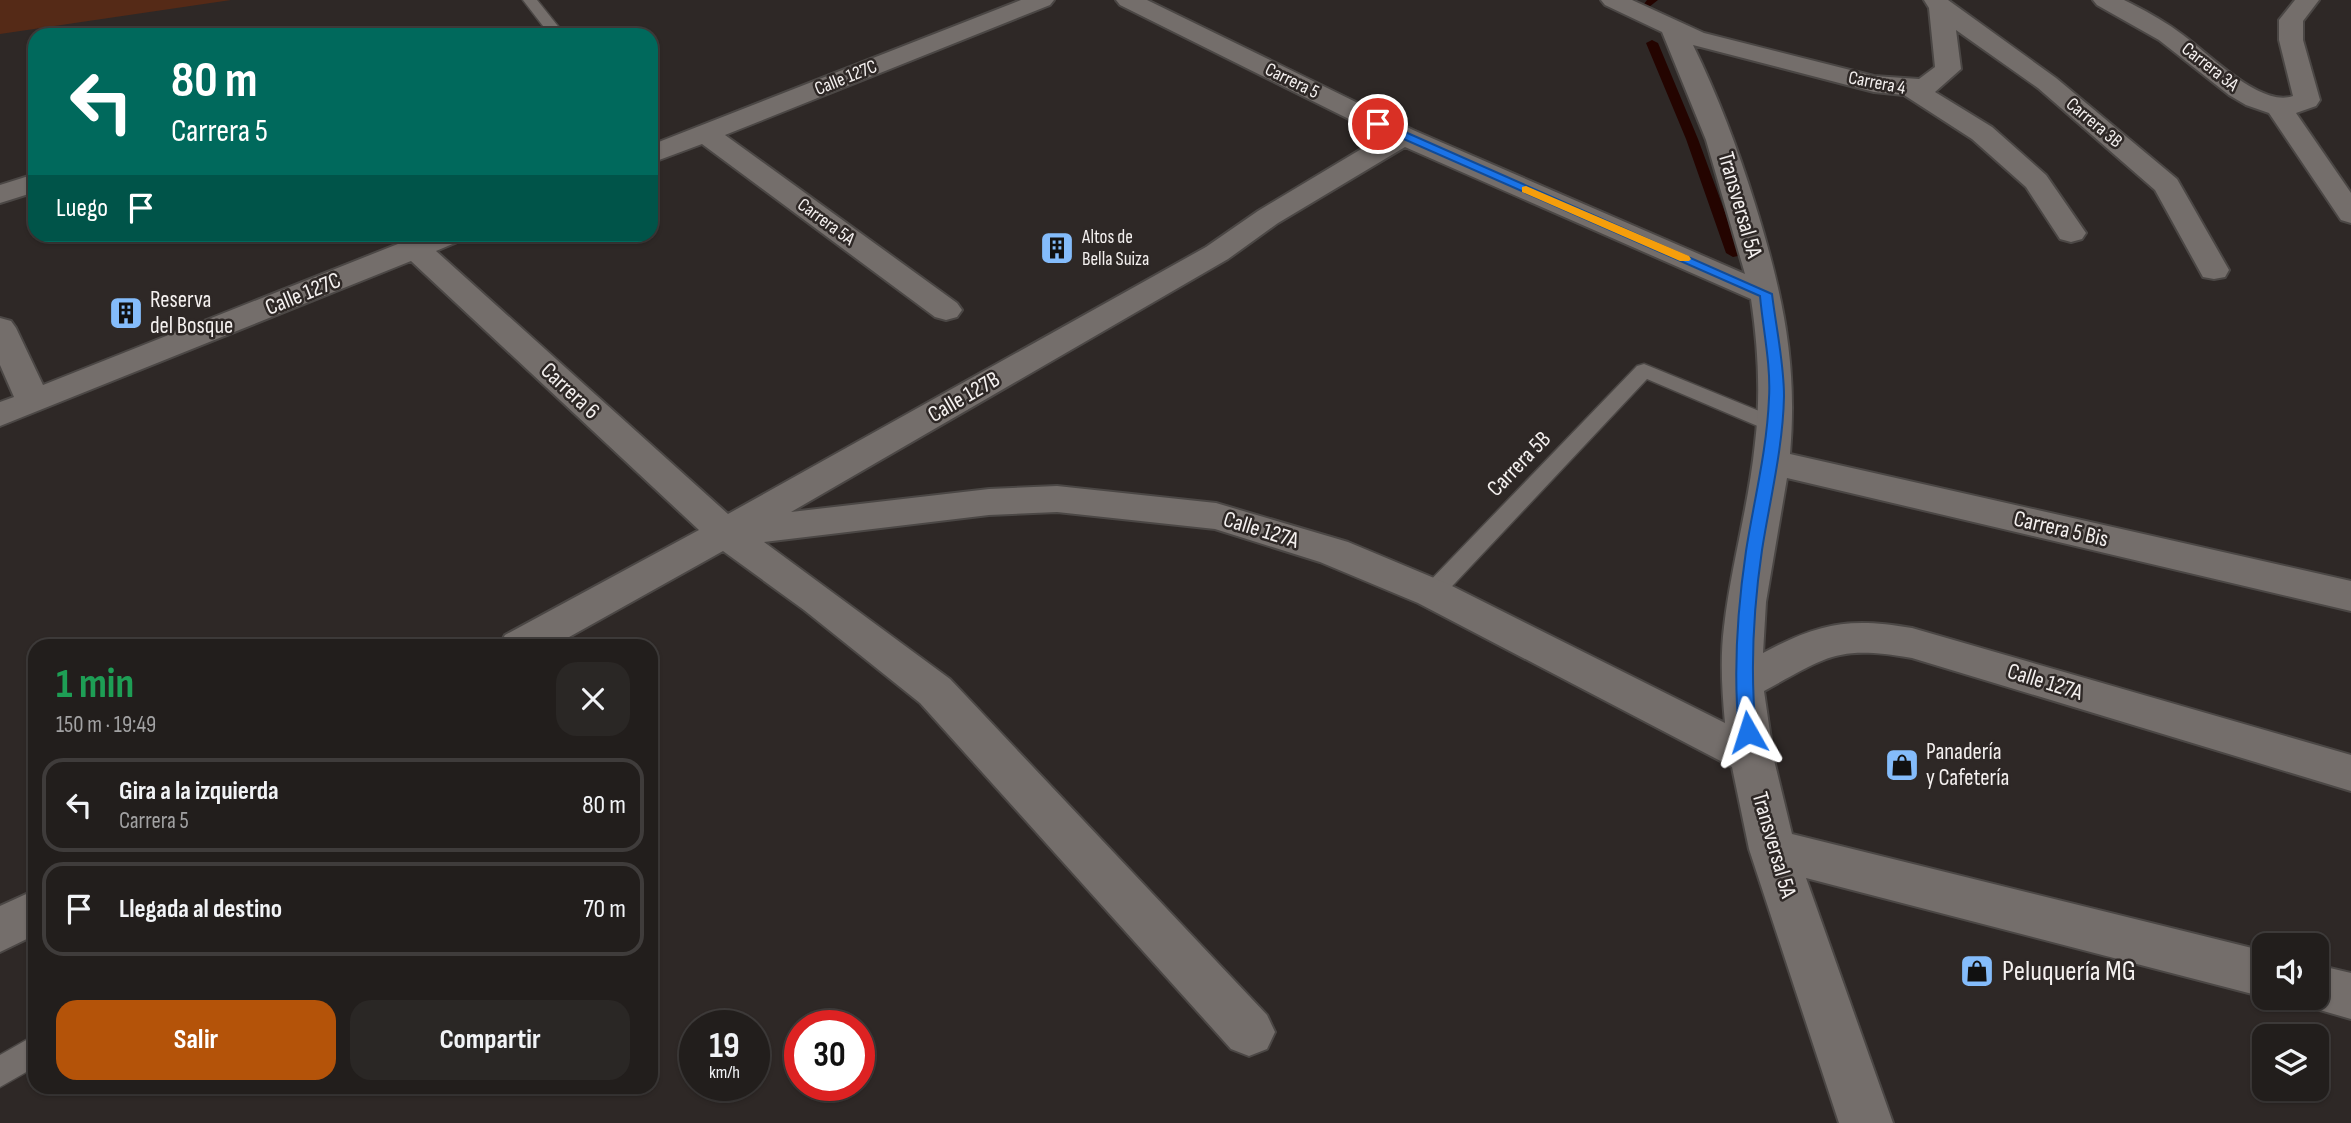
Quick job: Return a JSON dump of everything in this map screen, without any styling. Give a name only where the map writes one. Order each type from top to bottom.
[{"type":"street","name":"Carrera 5","points":[[1128,0],[1403,136],[1766,294]]},
{"type":"street","name":"Carrera 4","points":[[1612,0],[1673,29],[1730,48],[1861,81],[1911,88],[1982,133],[2036,181],[2070,233]]},
{"type":"street","name":"Carrera 3A","points":[[2105,0],[2167,34],[2243,93],[2278,106]]},
{"type":"street","points":[[2278,106],[2298,106],[2307,100],[2291,40],[2291,20],[2307,0]]},
{"type":"street","name":"Calle 127C","points":[[658,150],[706,134],[1026,2]]},
{"type":"street","points":[[1911,88],[1926,86],[1948,69],[1939,4]]},
{"type":"street","name":"Carrera 3B","points":[[1939,4],[2047,83],[2167,185],[2214,270]]},
{"type":"street","name":"Transversal 5A","points":[[1673,29],[1695,73],[1726,154],[1766,294],[1777,395],[1744,633],[1742,684],[1750,756],[1772,849],[1867,1123]]},
{"type":"street","points":[[2278,106],[2351,214]]},
{"type":"street","name":"Carrera 5A","points":[[706,134],[946,310]]},
{"type":"street","name":"Calle 127B","points":[[532,639],[725,533],[1217,253],[1268,217],[1403,136]]},
{"type":"street","points":[[0,194],[28,185]]},
{"type":"street","name":"Calle 127C","points":[[0,415],[430,242]]},
{"type":"street","name":"Carrera 6","points":[[415,248],[725,533],[818,600],[935,691],[1249,1032]]},
{"type":"street","points":[[0,328],[33,402]]},
{"type":"street","name":"Carrera 5 Bis","points":[[1772,444],[2351,596]]},
{"type":"street","name":"Calle 127A","points":[[725,533],[989,502],[1057,499],[1216,516],[1334,552],[1432,593],[1750,756]]},
{"type":"street","name":"Calle 127A","points":[[1742,684],[1812,647],[1843,638],[1875,636],[1912,643],[2351,773]]},
{"type":"street","points":[[1772,849],[2252,971]]},
{"type":"street","points":[[0,930],[28,915]]},
{"type":"street","points":[[2329,991],[2351,996]]},
{"type":"lane","points":[[530,1],[552,28]]},
{"type":"lane","name":"Carrera 5B","points":[[1432,593],[1644,370],[1772,444]]},
{"type":"lane","points":[[0,1072],[28,1054]]},
{"type":"shaded area","points":[[0,0],[231,0],[28,28],[0,34]]},
{"type":"waterway","points":[[1649,4],[1653,0]]},
{"type":"waterway","points":[[1652,43],[1692,139],[1733,253]]},
{"type":"slow traffic","points":[[1526,189],[1684,259]]},
{"type":"place","name":"Altos de Bella Suiza","points":[[1057,248]]},
{"type":"place","name":"Reserva del Bosque","points":[[126,313]]},
{"type":"place","name":"Panadería y Cafetería","points":[[1902,765]]},
{"type":"place","name":"Peluquería MG","points":[[1977,971]]},
{"type":"route","points":[[1378,124],[1766,294],[1777,395],[1771,462],[1754,551],[1744,633],[1742,684],[1748,732]]}]
